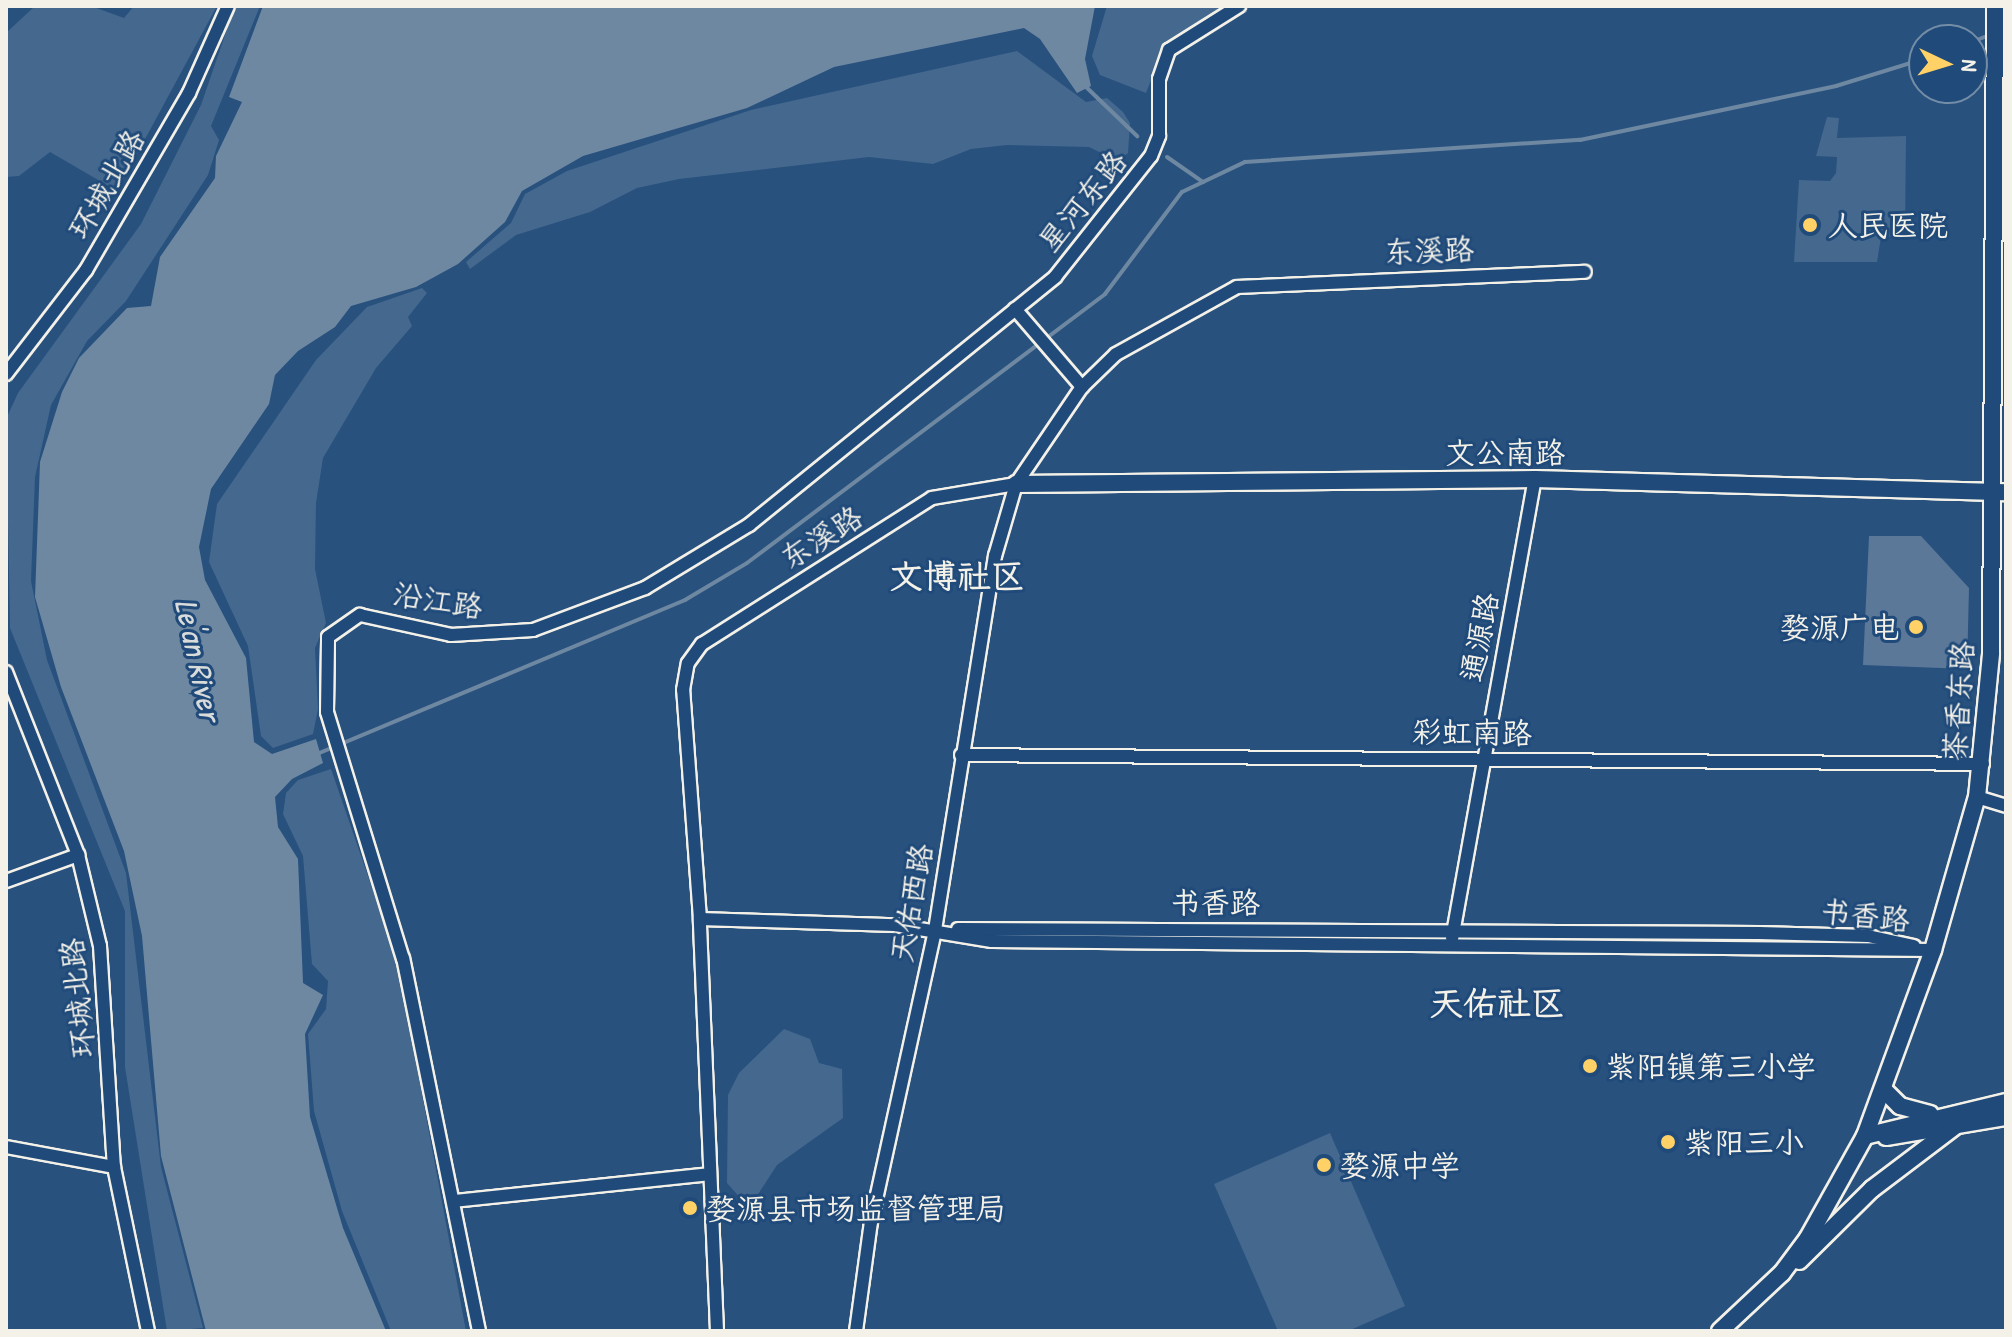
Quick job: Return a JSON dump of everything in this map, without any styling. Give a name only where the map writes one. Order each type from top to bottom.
[{"type":"main road","name":"茶香东路","points":[[1720,1331],[1782,1273],[1865,1136],[1933,950],[1977,797],[1998,632],[2000,293],[1995,14]]},
{"type":"main road","name":"文公南路","points":[[1016,484],[1535,479],[2000,492]]},
{"type":"main road","points":[[1883,1089],[1910,1111],[1952,1120]]},
{"type":"main road","points":[[1782,1273],[1826,1238],[1872,1189],[1952,1120],[2006,1102]]},
{"type":"main road","points":[[1865,1136],[1952,1120],[2006,1117]]},
{"type":"street","name":"环城北路","points":[[6,374],[86,270],[189,93],[228,6]]},
{"type":"street","name":"星河东路","points":[[1015,309],[1055,277],[1151,156],[1159,136],[1159,79],[1169,50],[1239,6]]},
{"type":"street","name":"东溪路","points":[[717,1331],[700,919],[683,690],[688,663],[702,644],[932,498],[1016,484],[1082,387],[1116,354],[1237,287],[1585,272]]},
{"type":"street","points":[[1015,309],[1082,387]]},
{"type":"street","name":"沿江路","points":[[479,1331],[403,959],[334,738],[323,674],[334,628],[360,615],[451,635],[497,635],[533,630],[645,588],[749,525],[1015,309]]},
{"type":"street","name":"通源路","points":[[1452,946],[1451,930],[1535,479]]},
{"type":"street","name":"天佑西路","points":[[856,1331],[871,1222],[935,930],[995,556],[1016,484]]},
{"type":"street","name":"环城北路","points":[[6,672],[78,855],[100,946],[114,1167],[148,1331]]},
{"type":"street","name":"彩虹南路","points":[[961,755],[1983,764]]},
{"type":"street","points":[[1977,797],[2006,806]]},
{"type":"street","points":[[6,881],[78,855]]},
{"type":"street","name":"书香路","points":[[700,919],[935,930],[1451,930],[1868,936],[1933,950]]},
{"type":"street","name":"书香路","points":[[935,930],[992,941],[1933,950]]},
{"type":"street","points":[[6,1147],[114,1167]]},
{"type":"street","points":[[454,1201],[710,1174]]},
{"type":"shaded area","points":[[35,6],[91,6],[124,18],[134,6],[217,6],[117,191],[50,152],[19,176],[6,177],[6,33]]},
{"type":"shaded area","points":[[235,6],[260,6],[211,126],[219,140],[208,175],[126,301],[87,341],[51,405],[35,477],[31,581],[47,660],[126,873],[161,1167],[203,1328],[167,1331],[125,1067],[125,911],[10,628],[6,419],[18,393],[141,224],[201,105]]},
{"type":"shaded area","points":[[1107,6],[1233,6],[1161,55],[1146,93],[1100,75],[1092,56]]},
{"type":"shaded area","points":[[1017,51],[1086,102],[1107,98],[1123,112],[1130,123],[1128,153],[1118,161],[1089,147],[1007,145],[971,149],[933,164],[869,157],[679,179],[637,188],[590,212],[516,235],[470,269],[466,262],[511,223],[525,194],[567,171],[751,110]]},
{"type":"shaded area","points":[[1827,117],[1839,118],[1837,138],[1906,136],[1905,236],[1881,237],[1877,262],[1794,262],[1799,180],[1830,181],[1836,173],[1837,157],[1816,156]]},
{"type":"shaded area","points":[[422,288],[427,293],[408,317],[412,326],[376,368],[323,458],[316,503],[315,569],[326,623],[315,648],[318,709],[313,734],[273,748],[261,736],[248,646],[209,562],[217,504],[316,360],[367,307]]},
{"type":"shaded area","points":[[331,769],[397,960],[466,1331],[391,1331],[342,1211],[314,1111],[308,1034],[326,1009],[328,981],[312,964],[303,856],[283,814],[286,793],[298,780]]},
{"type":"shaded area","points":[[784,1029],[810,1039],[819,1063],[842,1069],[843,1118],[777,1165],[755,1199],[743,1201],[727,1183],[728,1095],[739,1073]]},
{"type":"shaded area","points":[[1330,1133],[1405,1306],[1348,1331],[1278,1331],[1214,1184]]},
{"type":"water","name":"Le'an River","points":[[263,6],[1095,6],[1085,59],[1091,86],[1077,93],[1040,39],[1024,28],[834,67],[747,108],[583,156],[522,191],[505,222],[458,264],[416,287],[351,306],[335,327],[298,351],[275,375],[269,404],[211,489],[199,547],[205,580],[246,658],[254,742],[272,754],[316,739],[323,763],[292,779],[275,797],[278,827],[298,859],[303,983],[323,995],[305,1034],[310,1117],[343,1228],[386,1331],[206,1331],[161,1156],[142,936],[124,851],[61,687],[35,597],[40,462],[62,392],[79,358],[127,308],[151,306],[160,257],[215,178],[216,156],[242,102],[229,97]]},
{"type":"building","name":"婺源广电","points":[[1869,536],[1921,536],[1969,588],[1967,669],[1863,665]]},
{"type":"waterway","points":[[317,754],[685,600],[747,563],[1105,294],[1182,192],[1245,162],[1580,140],[1836,86],[1908,64]]},
{"type":"waterway","points":[[1084,85],[1137,136]]},
{"type":"waterway","points":[[1167,157],[1203,182]]},
{"type":"place","name":"人民医院","points":[[1810,225]]},
{"type":"place","name":"婺源广电","points":[[1916,627]]},
{"type":"place","name":"紫阳镇第三小学","points":[[1590,1066]]},
{"type":"place","name":"紫阳三小","points":[[1668,1142]]},
{"type":"place","name":"婺源中学","points":[[1324,1165]]},
{"type":"place","name":"婺源县市场监督管理局","points":[[690,1208]]},
{"type":"district","name":"文博社区","points":[[957,577]]},
{"type":"district","name":"天佑社区","points":[[1497,1004]]}]
